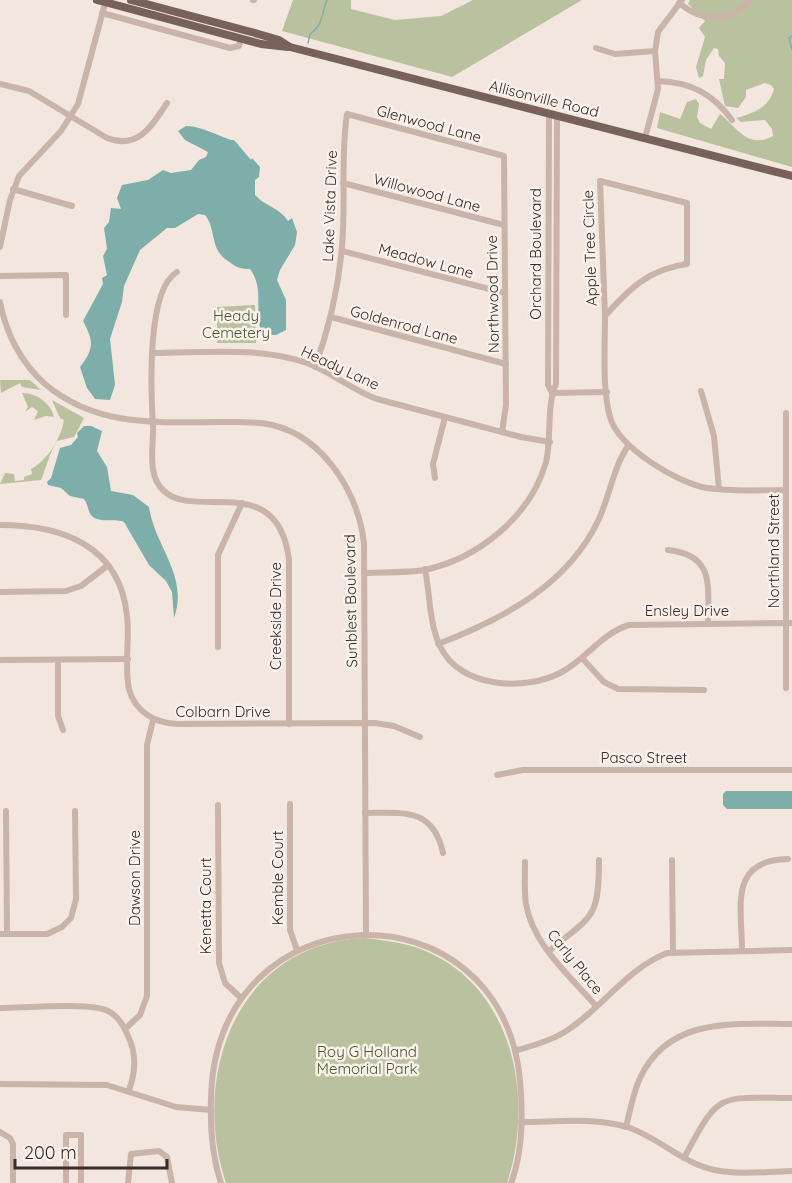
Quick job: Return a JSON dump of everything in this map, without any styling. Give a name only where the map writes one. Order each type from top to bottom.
[{"type":"main road","name":"Allisonville Road","points":[[131,0],[279,40],[290,47]]},
{"type":"main road","name":"Allisonville Road","points":[[103,1],[241,39],[278,47],[290,47],[792,177]]},
{"type":"street","points":[[645,138],[658,81],[655,51],[658,32],[680,2],[696,15],[715,19],[738,11],[750,0]]},
{"type":"street","points":[[0,247],[13,189],[24,167],[71,117],[83,88],[102,14],[103,1]]},
{"type":"street","points":[[102,14],[230,48],[237,47],[241,39]]},
{"type":"street","points":[[596,48],[615,54],[655,51]]},
{"type":"street","points":[[658,81],[677,82],[700,90],[716,101],[732,120]]},
{"type":"street","points":[[0,84],[25,89],[107,138],[127,142],[147,131],[166,103]]},
{"type":"street","name":"Glenwood Lane","points":[[347,114],[504,156]]},
{"type":"street","name":"Lake Vista Drive","points":[[315,367],[331,317],[342,251],[342,154],[347,114]]},
{"type":"street","name":"Orchard Boulevard","points":[[364,573],[425,569],[470,552],[506,526],[536,486],[544,467],[550,442],[552,393],[548,385],[553,116]]},
{"type":"street","name":"Northwood Drive","points":[[502,432],[506,414],[504,156]]},
{"type":"street","name":"Apple Tree Circle","points":[[600,181],[687,204],[687,264],[667,267],[643,278],[604,316],[600,181]]},
{"type":"street","name":"Willowood Lane","points":[[343,183],[504,225]]},
{"type":"street","points":[[13,189],[39,199],[72,206]]},
{"type":"street","name":"Meadow Lane","points":[[342,251],[505,293]]},
{"type":"street","name":"Creekside Drive","points":[[177,272],[168,280],[161,300],[152,353],[153,472],[163,490],[173,497],[185,500],[242,503],[270,518],[283,536],[288,552],[289,724]]},
{"type":"street","points":[[0,276],[66,275],[66,315]]},
{"type":"street","name":"Sunblest Boulevard","points":[[0,302],[16,348],[31,369],[52,389],[73,404],[97,415],[121,420],[265,423],[283,429],[309,443],[331,464],[353,499],[363,533],[366,934]]},
{"type":"street","points":[[604,316],[607,392],[611,422],[628,446],[686,481],[719,489],[786,490]]},
{"type":"street","name":"Goldenrod Lane","points":[[331,317],[506,364]]},
{"type":"street","name":"Heady Lane","points":[[152,353],[264,354],[291,358],[315,367],[364,394],[502,432],[550,442]]},
{"type":"street","points":[[701,391],[714,436],[719,489]]},
{"type":"street","points":[[552,393],[607,392]]},
{"type":"street","name":"Northland Street","points":[[786,413],[789,623],[786,688]]},
{"type":"street","points":[[435,478],[433,464],[445,417]]},
{"type":"street","points":[[425,569],[438,644],[509,613],[531,599],[554,578],[594,529],[628,446]]},
{"type":"street","points":[[218,647],[218,555],[242,503]]},
{"type":"street","name":"Colbarn Drive","points":[[0,525],[39,526],[68,534],[90,548],[107,566],[120,588],[126,610],[128,683],[132,698],[138,708],[153,720],[171,724],[365,723],[394,726],[420,737]]},
{"type":"street","points":[[668,550],[691,555],[704,570],[707,583],[708,623]]},
{"type":"street","points":[[0,592],[71,590],[107,566]]},
{"type":"street","name":"Ensley Drive","points":[[438,644],[447,658],[461,669],[498,683],[518,684],[541,680],[561,673],[607,636],[629,625],[789,623]]},
{"type":"street","points":[[582,658],[604,682],[615,688],[704,690]]},
{"type":"street","points":[[0,660],[128,659]]},
{"type":"street","points":[[58,660],[58,716],[63,730]]},
{"type":"street","name":"Dawson Drive","points":[[125,1029],[140,1015],[147,996],[147,745],[153,720]]},
{"type":"street","name":"Pasco Street","points":[[497,776],[523,770],[792,770]]},
{"type":"street","name":"Kemble Court","points":[[290,804],[290,930],[297,950]]},
{"type":"street","name":"Kenetta Court","points":[[218,805],[219,963],[225,983],[241,998]]},
{"type":"street","points":[[6,811],[3,934],[50,933],[62,927],[72,916],[76,899],[75,811]]},
{"type":"street","points":[[365,813],[408,813],[422,818],[436,833],[443,853]]},
{"type":"street","points":[[742,951],[742,889],[746,878],[751,869],[764,861],[788,859]]},
{"type":"street","points":[[549,951],[589,917],[595,908],[599,895],[599,860]]},
{"type":"street","points":[[672,860],[673,952]]},
{"type":"street","name":"Carly Place","points":[[525,862],[528,910],[534,929],[549,951],[596,1006]]},
{"type":"street","points":[[221,1183],[214,1152],[211,1110],[218,1047],[229,1018],[241,998],[264,973],[297,950],[330,938],[366,934],[390,936],[417,943],[456,964],[492,999],[507,1027],[515,1051],[520,1088],[521,1122],[517,1162],[511,1183]]},
{"type":"street","points":[[515,1051],[554,1038],[650,961],[673,952],[792,950]]},
{"type":"street","points":[[0,1008],[99,1008],[115,1016],[125,1029],[135,1058],[134,1074],[129,1090]]},
{"type":"street","points":[[626,1127],[636,1088],[646,1066],[672,1040],[695,1029],[714,1025],[792,1024]]},
{"type":"street","points":[[0,1084],[101,1084],[129,1090],[176,1107],[211,1110]]},
{"type":"street","points":[[684,1158],[708,1114],[717,1104],[734,1098],[792,1098]]},
{"type":"street","points":[[521,1122],[594,1121],[626,1127],[650,1137],[703,1167],[729,1172],[792,1171]]},
{"type":"street","points":[[0,1132],[10,1138],[13,1144],[13,1183]]},
{"type":"street","points":[[66,1183],[66,1135],[81,1134],[81,1183]]},
{"type":"street","points":[[128,1183],[129,1156],[133,1153],[159,1151],[166,1154],[172,1183]]},
{"type":"green space","points":[[293,0],[351,0],[351,9],[395,20],[441,16],[473,0],[582,0],[452,77],[282,31]]},
{"type":"green space","points":[[690,0],[792,0],[792,167],[657,128],[660,112],[680,119],[687,102],[696,99],[699,104],[697,117],[700,123],[711,129],[720,114],[749,138],[764,140],[773,136],[772,129],[765,120],[741,122],[736,118],[754,112],[764,105],[772,95],[774,89],[771,85],[765,83],[746,90],[746,97],[738,108],[725,106],[719,79],[724,79],[725,63],[719,56],[718,49],[714,48],[706,60],[703,76],[699,78],[696,67],[705,37],[699,28],[705,21],[688,4]]},
{"type":"green space","name":"Heady Cemetery","points":[[255,305],[256,343],[217,343],[217,307]]},
{"type":"green space","points":[[0,380],[30,380],[41,390],[22,387],[20,383],[1,393]]},
{"type":"green space","points":[[22,393],[32,394],[42,400],[53,412],[54,417],[46,416],[34,420],[38,411],[32,407],[25,412],[28,407]]},
{"type":"green space","points":[[52,400],[84,418],[74,437],[57,441],[41,480],[0,484],[5,473],[14,474],[15,481],[24,480],[24,477],[32,474],[31,469],[53,448],[64,420],[60,418]]},
{"type":"green space","name":"Roy G Holland Memorial Park","points":[[365,938],[408,945],[432,954],[460,972],[483,995],[499,1022],[511,1053],[517,1085],[518,1118],[515,1151],[507,1183],[226,1183],[216,1142],[215,1100],[220,1059],[234,1022],[255,989],[284,963],[321,946]]},
{"type":"water","points":[[186,126],[200,128],[234,140],[260,167],[259,177],[255,180],[255,195],[281,213],[288,221],[292,218],[297,232],[295,245],[280,270],[277,280],[286,300],[286,330],[276,335],[263,335],[260,327],[255,277],[250,269],[238,267],[222,256],[218,251],[209,221],[205,215],[198,214],[175,228],[167,228],[140,250],[124,286],[122,302],[110,339],[115,385],[110,400],[95,399],[87,388],[80,367],[91,344],[83,321],[103,284],[102,278],[107,275],[103,256],[107,249],[104,228],[109,222],[111,208],[121,209],[117,198],[122,185],[148,180],[163,170],[171,173],[191,170],[199,160],[206,157],[208,152],[185,140],[178,131]]},
{"type":"water","points":[[84,426],[91,426],[102,431],[97,451],[107,467],[111,491],[133,495],[149,507],[152,522],[174,575],[177,603],[174,618],[172,592],[166,581],[149,565],[124,522],[96,519],[90,513],[84,499],[70,496],[61,488],[48,485],[47,482],[51,478],[60,448],[71,445],[78,437],[77,433]]},
{"type":"water","points":[[726,791],[792,791],[792,809],[727,809],[723,805],[723,794]]},
{"type":"waterway","points":[[308,43],[310,34],[320,23],[327,0]]},
{"type":"waterway","points":[[792,36],[789,38],[792,50]]}]
